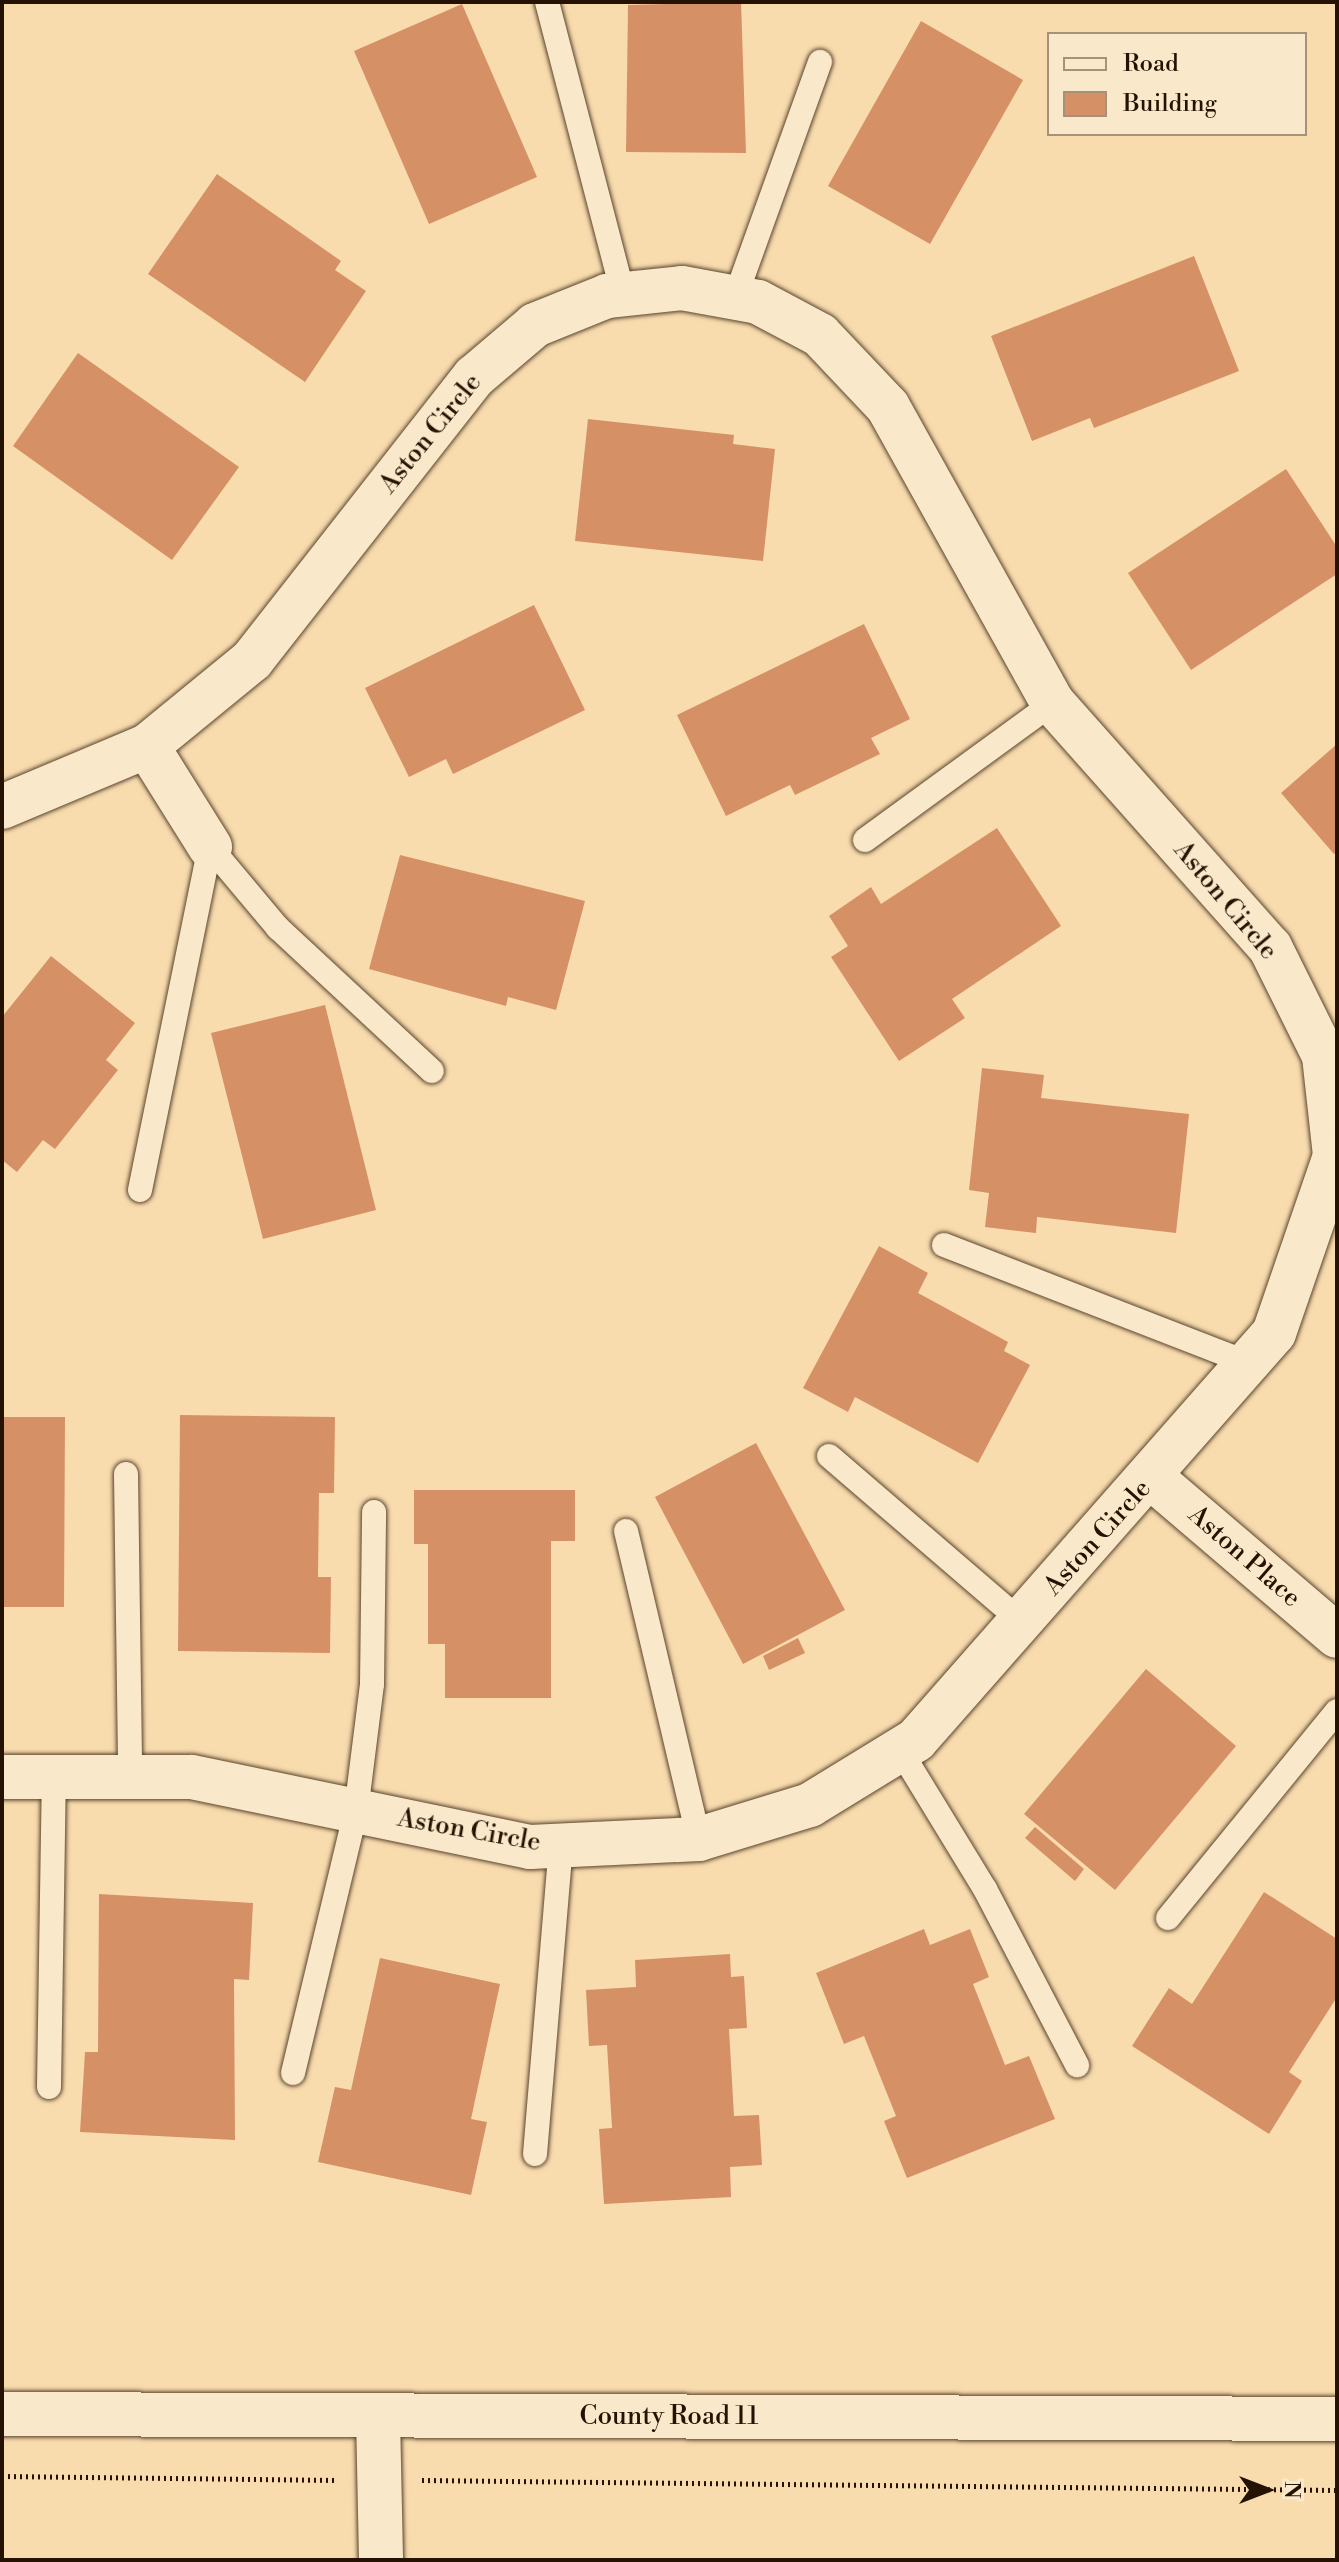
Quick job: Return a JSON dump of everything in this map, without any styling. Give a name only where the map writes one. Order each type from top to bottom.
[{"type":"street","name":"Aston Circle","points":[[2,807],[147,746],[252,660],[474,377],[535,325],[623,294],[682,288],[735,298],[820,335],[888,407],[1053,703],[1270,947],[1324,1056],[1334,1116],[1335,1156],[1274,1333],[1152,1478],[1022,1622],[900,1750],[810,1805],[699,1839],[530,1847],[191,1777],[2,1777]]},
{"type":"street","points":[[147,746],[210,847]]},
{"type":"street","name":"Aston Place","points":[[1152,1478],[1337,1636]]},
{"type":"street","name":"County Road 11","points":[[2,2414],[1337,2419]]},
{"type":"street","points":[[378,2416],[381,2560]]},
{"type":"lane","points":[[547,2],[623,294]]},
{"type":"lane","points":[[735,298],[820,62]]},
{"type":"lane","points":[[865,840],[1053,703]]},
{"type":"lane","points":[[210,847],[278,928],[432,1071]]},
{"type":"lane","points":[[140,1190],[210,847]]},
{"type":"lane","points":[[944,1245],[1249,1363]]},
{"type":"lane","points":[[829,1456],[1022,1622]]},
{"type":"lane","points":[[126,1474],[130,1777]]},
{"type":"lane","points":[[293,2073],[356,1811],[372,1684],[374,1512]]},
{"type":"lane","points":[[626,1531],[699,1839]]},
{"type":"lane","points":[[1168,1918],[1337,1711]]},
{"type":"lane","points":[[900,1750],[985,1889],[1077,2065]]},
{"type":"lane","points":[[49,2087],[54,1777]]},
{"type":"lane","points":[[535,2154],[561,1845]]},
{"type":"path","points":[[2,2476],[1337,2490]]},
{"type":"building","points":[[741,2],[746,153],[626,152],[628,5]]},
{"type":"building","points":[[462,4],[537,177],[429,224],[354,51]]},
{"type":"building","points":[[921,21],[1023,80],[930,244],[828,186]]},
{"type":"building","points":[[217,174],[341,261],[335,270],[366,291],[305,382],[148,274]]},
{"type":"building","points":[[1194,256],[1239,371],[1094,428],[1090,418],[1032,441],[991,336]]},
{"type":"building","points":[[78,353],[239,467],[172,560],[13,446]]},
{"type":"building","points":[[588,419],[734,435],[733,444],[775,449],[763,561],[575,541]]},
{"type":"building","points":[[1286,469],[1337,547],[1337,574],[1191,670],[1128,573]]},
{"type":"building","points":[[534,605],[585,710],[453,774],[446,759],[409,777],[365,688]]},
{"type":"building","points":[[864,624],[910,719],[871,738],[880,754],[795,795],[790,785],[726,816],[677,715]]},
{"type":"building","points":[[1337,744],[1337,852],[1334,854],[1281,793]]},
{"type":"building","points":[[997,828],[1061,926],[952,999],[965,1018],[899,1061],[831,957],[848,946],[829,916],[871,887],[881,904]]},
{"type":"building","points":[[400,855],[585,901],[556,1010],[508,997],[506,1006],[369,969]]},
{"type":"building","points":[[51,956],[135,1023],[106,1060],[118,1070],[55,1149],[43,1140],[17,1172],[2,1160],[2,1017]]},
{"type":"building","points":[[325,1005],[376,1210],[263,1239],[211,1033]]},
{"type":"building","points":[[982,1068],[1044,1075],[1041,1098],[1189,1114],[1176,1233],[1037,1217],[1036,1233],[985,1227],[989,1193],[969,1190]]},
{"type":"building","points":[[879,1246],[928,1273],[918,1293],[1008,1342],[1004,1351],[1030,1365],[978,1463],[855,1397],[848,1412],[803,1388]]},
{"type":"building","points":[[180,1415],[335,1417],[334,1493],[319,1493],[318,1577],[331,1577],[330,1653],[178,1651]]},
{"type":"building","points":[[2,1417],[65,1417],[64,1607],[2,1607]]},
{"type":"building","points":[[756,1443],[845,1610],[743,1664],[655,1497]]},
{"type":"building","points":[[414,1490],[575,1490],[575,1541],[551,1541],[551,1698],[445,1698],[445,1644],[428,1644],[428,1544],[414,1544]]},
{"type":"building","points":[[798,1638],[805,1653],[769,1670],[763,1656]]},
{"type":"building","points":[[1146,1669],[1236,1746],[1115,1890],[1024,1814]]},
{"type":"building","points":[[1035,1827],[1084,1869],[1075,1881],[1025,1838]]},
{"type":"building","points":[[1264,1892],[1337,1939],[1337,1997],[1289,2072],[1302,2081],[1269,2134],[1132,2046],[1169,1988],[1192,2004]]},
{"type":"building","points":[[99,1894],[253,1903],[249,1980],[234,1979],[235,2140],[80,2132],[85,2052],[98,2052]]},
{"type":"building","points":[[924,1929],[930,1945],[970,1929],[989,1977],[973,1984],[1005,2065],[1029,2056],[1055,2119],[907,2178],[884,2121],[896,2116],[864,2036],[844,2044],[816,1973]]},
{"type":"building","points":[[730,1954],[731,1977],[744,1976],[747,2028],[729,2029],[734,2116],[759,2115],[762,2165],[730,2167],[731,2197],[604,2204],[599,2129],[612,2128],[607,2045],[589,2046],[586,1990],[636,1987],[635,1960]]},
{"type":"building","points":[[380,1958],[500,1984],[471,2119],[487,2122],[471,2195],[318,2162],[335,2087],[351,2090]]}]
